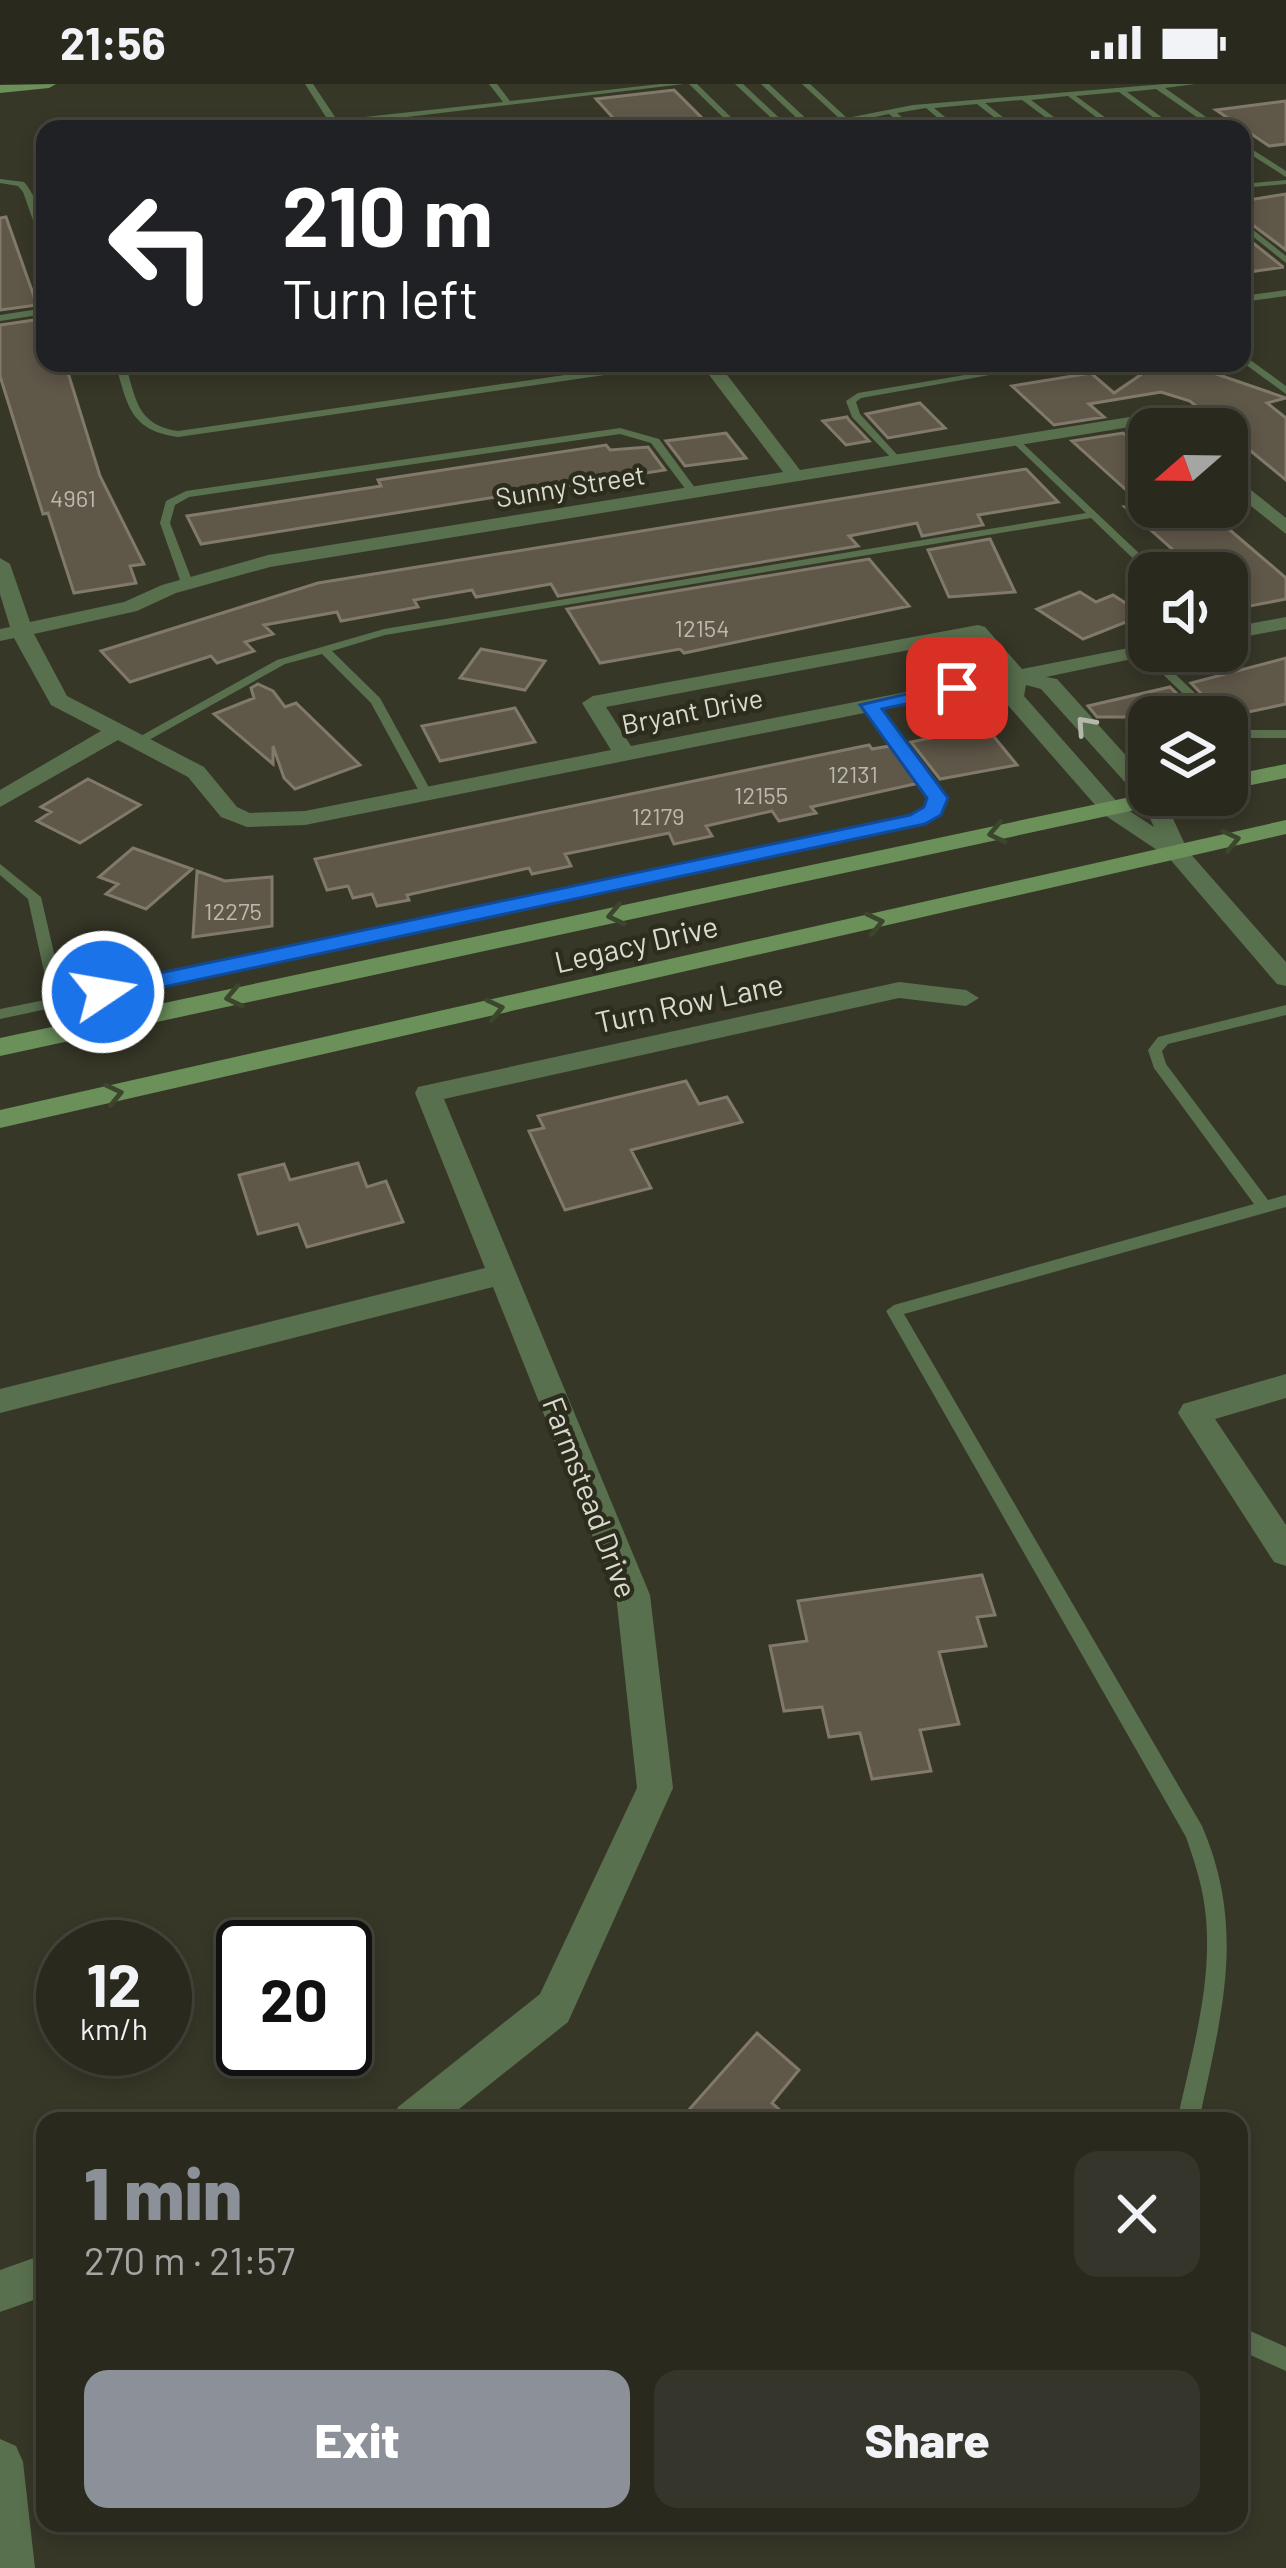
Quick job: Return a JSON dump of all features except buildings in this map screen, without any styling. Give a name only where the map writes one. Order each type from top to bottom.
[{"type":"main road","points":[[0,89],[49,84]]},
{"type":"main road","points":[[1248,779],[1286,771]]},
{"type":"main road","name":"Legacy Drive","points":[[0,1047],[1128,804]]},
{"type":"main road","name":"Legacy Drive","points":[[0,1119],[1286,827]]},
{"type":"street","points":[[717,372],[795,476]]},
{"type":"street","name":"Sunny Street","points":[[11,633],[130,607],[187,583],[268,561],[1016,440],[1128,429]]},
{"type":"street","points":[[1248,495],[1286,528]]},
{"type":"street","points":[[0,564],[11,633],[59,700],[125,737]]},
{"type":"street","points":[[1248,630],[1286,623]]},
{"type":"street","points":[[624,754],[593,703],[978,631],[1017,676],[1048,684],[1128,763]]},
{"type":"street","name":"Bryant Drive","points":[[125,737],[196,772],[229,812],[247,820],[304,818],[1128,654]]},
{"type":"street","points":[[1017,676],[1012,697],[1111,808],[1177,853],[1286,978]]},
{"type":"street","points":[[0,800],[125,737]]},
{"type":"street","points":[[1167,816],[1177,853]]},
{"type":"street","name":"Turn Row Lane","points":[[428,1093],[899,990],[966,998]]},
{"type":"street","name":"Farmstead Drive","points":[[423,2112],[554,2008],[655,1788],[633,1595],[428,1093]]},
{"type":"street","points":[[0,1401],[502,1274]]},
{"type":"street","points":[[1286,1386],[1194,1413],[1286,1552]]},
{"type":"street","points":[[0,2291],[36,2279]]},
{"type":"street","points":[[0,2462],[12,2568]]},
{"type":"lane","points":[[309,84],[332,120]]},
{"type":"lane","points":[[494,84],[505,99]]},
{"type":"lane","points":[[374,120],[600,84]]},
{"type":"lane","points":[[505,99],[680,84]]},
{"type":"lane","points":[[693,84],[730,120]]},
{"type":"lane","points":[[739,84],[777,120]]},
{"type":"lane","points":[[765,84],[801,120]]},
{"type":"lane","points":[[806,84],[844,119]]},
{"type":"lane","points":[[840,120],[928,106],[1190,84]]},
{"type":"lane","points":[[1159,88],[1206,120]]},
{"type":"lane","points":[[1123,92],[1162,120]]},
{"type":"lane","points":[[1071,96],[1104,120]]},
{"type":"lane","points":[[1025,99],[1054,120]]},
{"type":"lane","points":[[979,102],[1002,120]]},
{"type":"lane","points":[[928,106],[945,120]]},
{"type":"lane","points":[[890,111],[901,120]]},
{"type":"lane","points":[[1251,151],[1286,178]]},
{"type":"lane","points":[[1263,159],[1286,157]]},
{"type":"lane","points":[[1251,182],[1286,178]]},
{"type":"lane","points":[[0,181],[21,184],[36,217]]},
{"type":"lane","points":[[1251,231],[1286,260]]},
{"type":"lane","points":[[1251,298],[1286,293]]},
{"type":"lane","points":[[0,318],[36,312]]},
{"type":"lane","points":[[1251,364],[1286,392]]},
{"type":"lane","points":[[123,372],[140,421],[148,429],[178,434],[605,372]]},
{"type":"lane","points":[[896,460],[855,415],[851,401],[999,372]]},
{"type":"lane","points":[[187,583],[165,523],[170,503],[186,494],[620,430],[656,441],[693,492]]},
{"type":"lane","points":[[1016,440],[1133,552]]},
{"type":"lane","points":[[125,737],[281,662],[384,632],[1094,514]]},
{"type":"lane","points":[[324,649],[376,701],[426,794]]},
{"type":"lane","points":[[1169,672],[1193,696]]},
{"type":"lane","points":[[0,1014],[917,820],[934,810],[937,798],[870,705]]},
{"type":"lane","points":[[1248,733],[1286,734]]},
{"type":"lane","points":[[0,868],[34,897],[58,1002]]},
{"type":"lane","points":[[1265,1207],[1159,1065],[1155,1050],[1163,1040],[1286,1010]]},
{"type":"lane","points":[[1190,2112],[1217,1971],[1220,1918],[1211,1873],[1195,1833],[894,1311],[1286,1201]]},
{"type":"lane","points":[[1248,2342],[1286,2359]]},
{"type":"route","points":[[103,992],[917,820],[934,810],[937,798],[931,783],[870,705],[957,688]]}]
